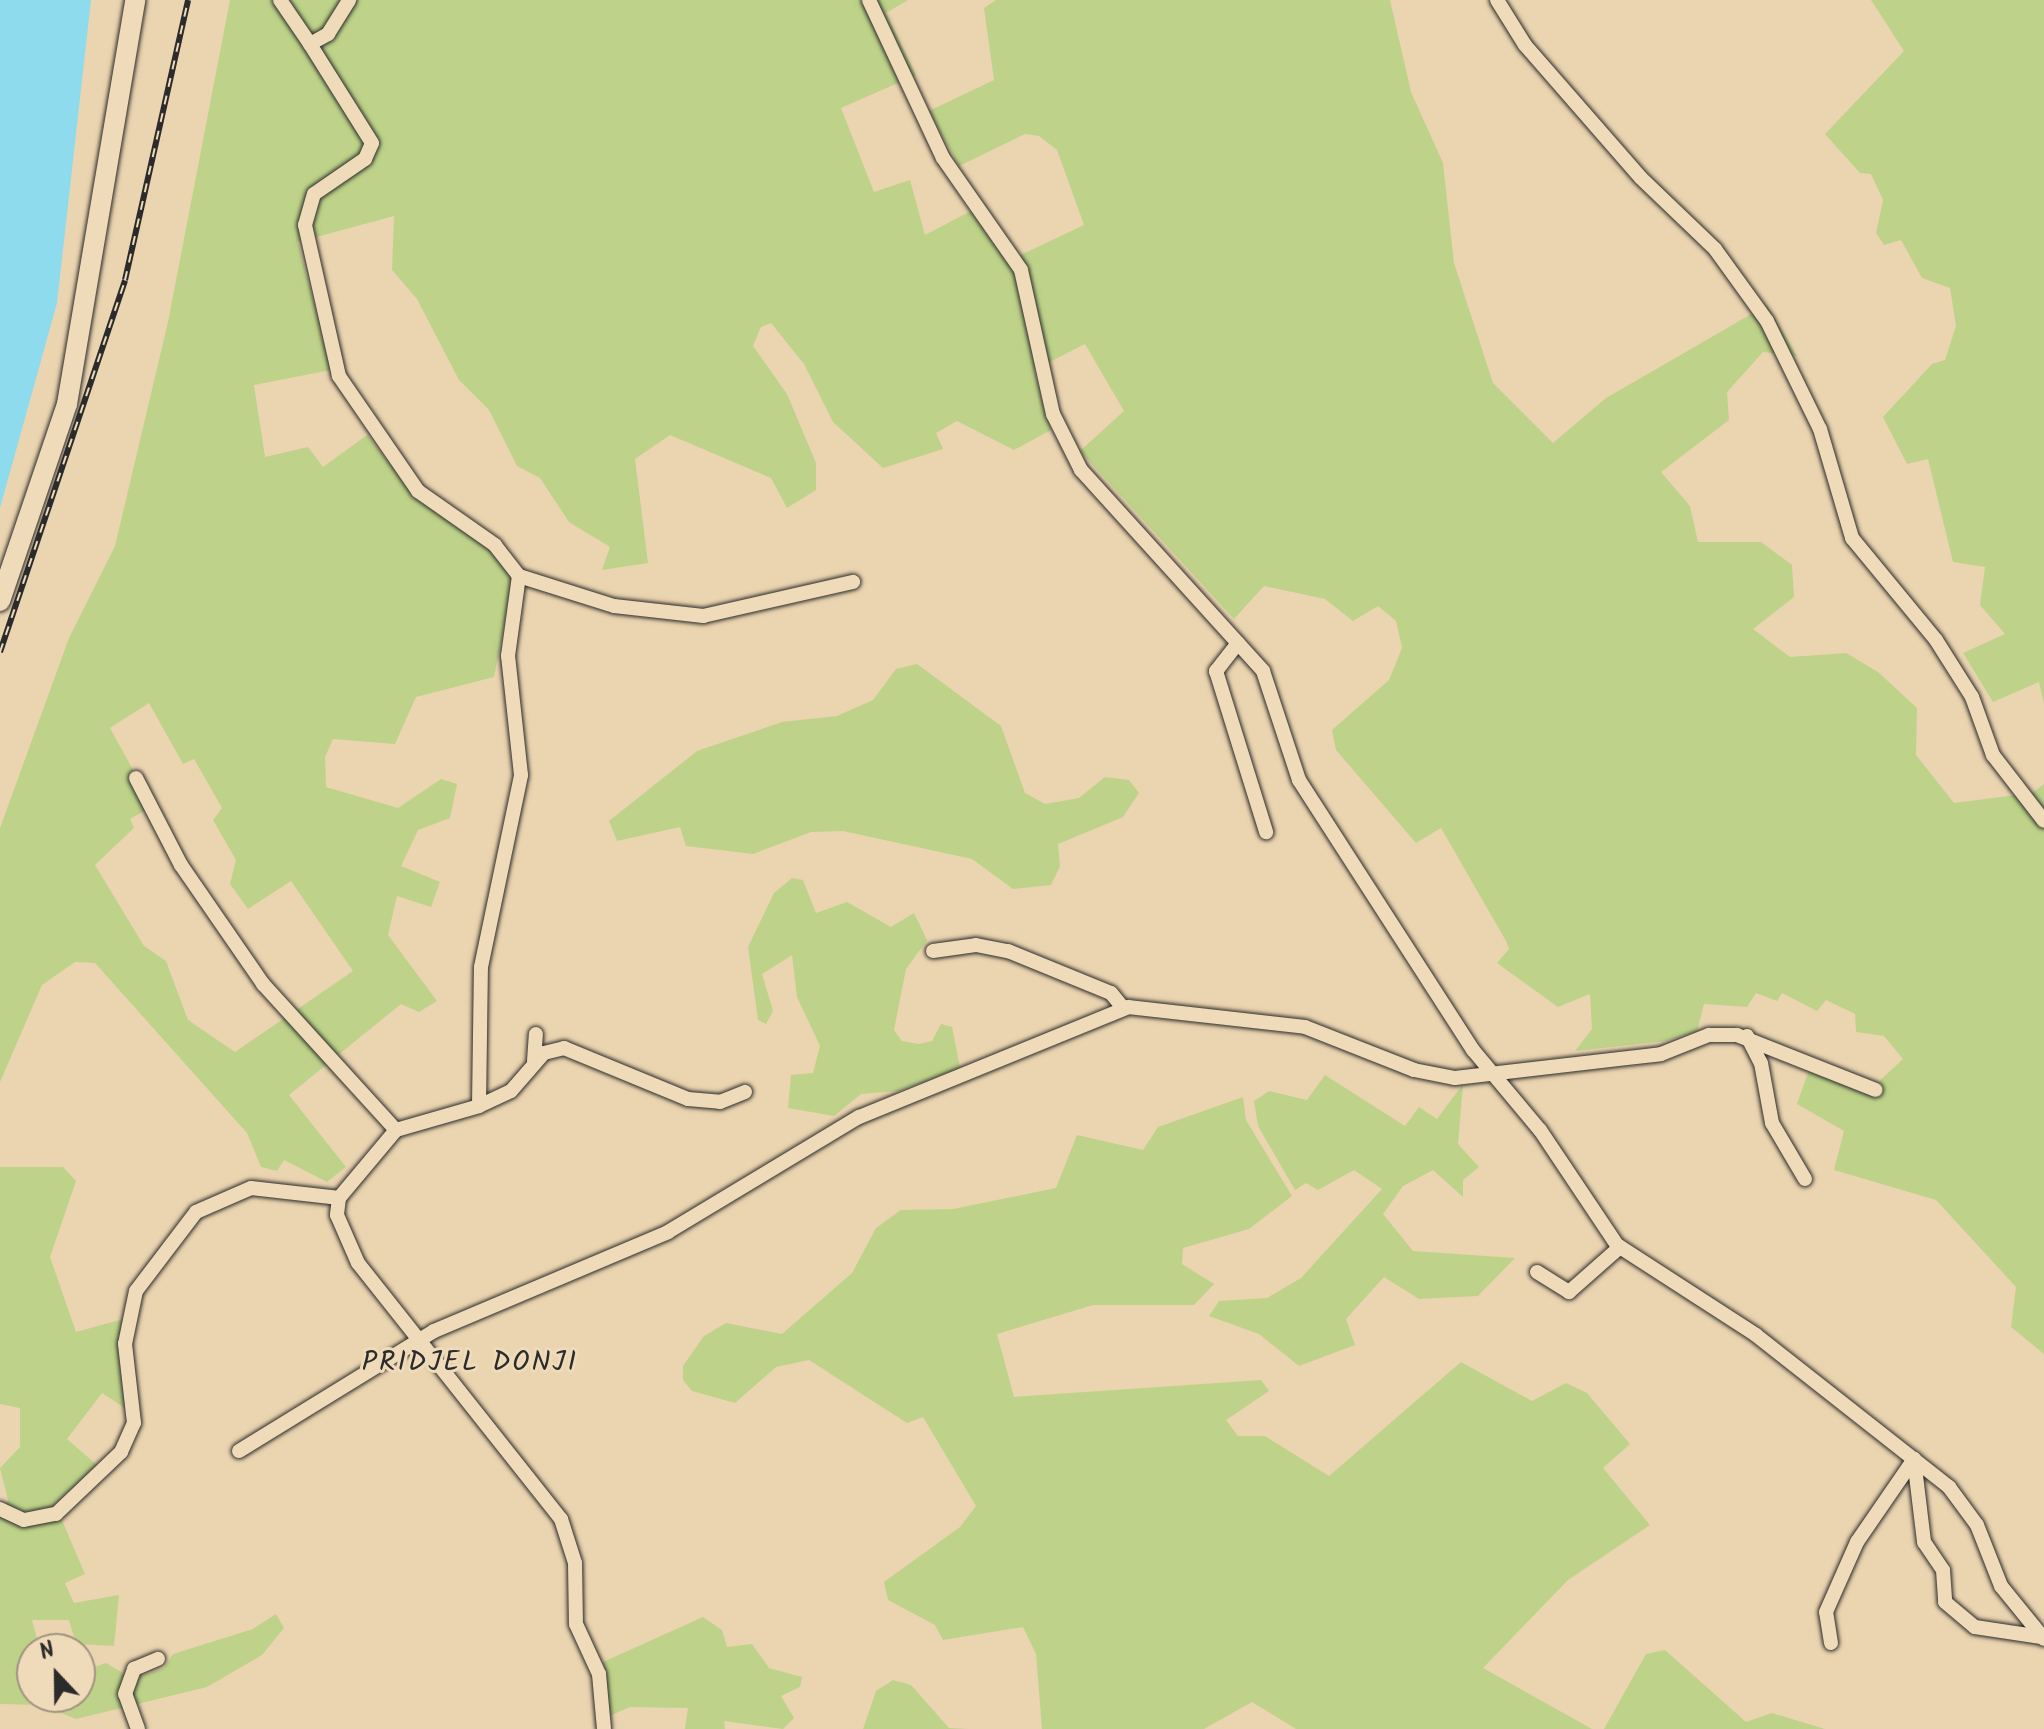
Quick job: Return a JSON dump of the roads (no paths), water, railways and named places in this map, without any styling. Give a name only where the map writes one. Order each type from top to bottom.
[{"type":"main road","points":[[0,601],[67,404],[135,0]]},
{"type":"street","points":[[280,0],[372,143],[365,159],[314,194],[305,225],[339,376],[418,491],[495,545],[519,576],[585,599],[675,616],[751,608],[853,582]]},
{"type":"street","points":[[310,44],[328,34],[349,0]]},
{"type":"street","points":[[869,0],[943,158],[1021,270],[1053,414],[1073,457],[1238,643],[1267,680],[1299,780],[1495,1076],[1620,1247],[1756,1335],[1914,1459],[1964,1505],[2001,1586],[2043,1638]]},
{"type":"street","points":[[1497,0],[1525,45],[1641,178],[1715,249],[1767,321],[1820,429],[1852,538],[1936,640],[1972,697],[1993,755],[2044,821]]},
{"type":"street","points":[[479,1106],[481,967],[521,775],[508,656],[519,576]]},
{"type":"street","points":[[1238,643],[1216,671],[1266,832]]},
{"type":"street","points":[[136,778],[181,865],[263,984],[396,1130]]},
{"type":"street","points":[[933,951],[976,945],[1008,951],[1111,993],[1123,1008]]},
{"type":"street","points":[[239,1451],[424,1338],[668,1232],[875,1110],[1011,1060],[1123,1008],[1258,1017],[1337,1037],[1433,1076],[1495,1076],[1661,1054],[1709,1035],[1747,1036],[1876,1090]]},
{"type":"street","points":[[534,1061],[536,1034]]},
{"type":"street","points":[[1747,1036],[1761,1063],[1772,1123],[1805,1179]]},
{"type":"street","points":[[607,1726],[599,1674],[576,1624],[575,1563],[561,1519],[424,1338],[358,1263],[337,1215],[339,1198],[396,1130],[479,1106],[511,1091],[534,1061],[554,1050],[575,1050],[699,1102],[745,1092]]},
{"type":"street","points":[[0,1509],[24,1520],[56,1514],[121,1452],[134,1423],[125,1344],[136,1291],[196,1212],[251,1188],[339,1198]]},
{"type":"street","points":[[1537,1272],[1569,1292],[1620,1247]]},
{"type":"street","points":[[1914,1459],[1924,1542],[1943,1570],[1945,1602],[1975,1627],[2043,1638]]},
{"type":"street","points":[[1831,1643],[1826,1612],[1857,1542],[1914,1459]]},
{"type":"street","points":[[138,1729],[125,1694],[134,1669],[158,1659]]},
{"type":"water","points":[[0,0],[91,0],[57,303],[0,508]]},
{"type":"railway","points":[[0,652],[125,280],[188,0]]},
{"type":"district","name":"PRIDJEL DONJI","points":[[470,1363]]}]
